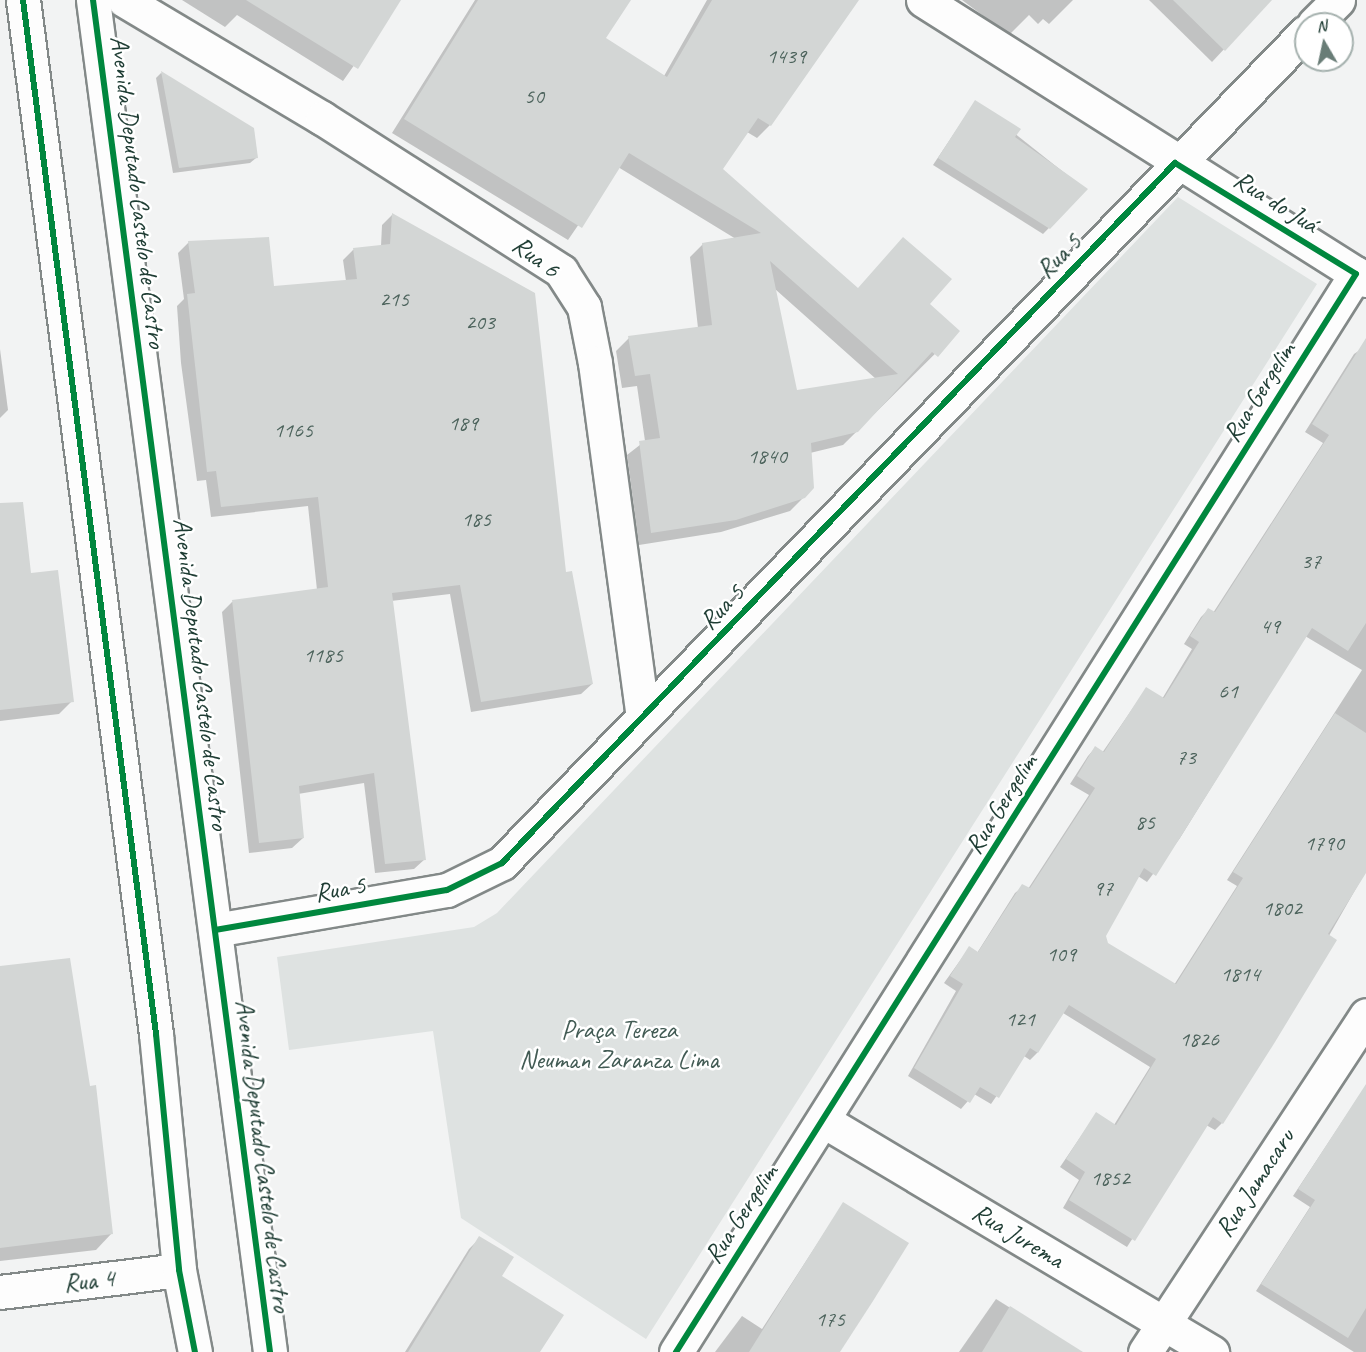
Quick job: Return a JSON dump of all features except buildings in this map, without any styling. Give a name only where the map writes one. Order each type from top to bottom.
[{"type":"street","points":[[23,0],[156,1034],[179,1270],[195,1352]]},
{"type":"street","name":"Avenida Deputado Castelo de Castro","points":[[93,0],[270,1352]]},
{"type":"street","name":"Rua 6","points":[[124,0],[322,118],[561,272],[584,307],[596,363],[643,717]]},
{"type":"street","name":"Rua do Juá","points":[[923,0],[1175,163],[1361,277]]},
{"type":"street","points":[[1326,12],[1338,0]]},
{"type":"street","name":"Rua 5","points":[[215,930],[447,890],[502,863],[1175,163],[1294,44]]},
{"type":"street","name":"Rua Gergelim","points":[[676,1352],[1361,277]]},
{"type":"street","name":"Rua Jamacaru","points":[[1145,1352],[1366,1015]]},
{"type":"street","name":"Rua Jurema","points":[[824,1121],[1212,1352]]},
{"type":"street","name":"Rua 4","points":[[0,1292],[179,1270]]},
{"type":"green space","name":"Praça Tereza Neuman Zaranza Lima","points":[[1178,197],[1317,284],[646,1339],[461,1218],[433,1031],[289,1050],[277,957],[474,927],[497,913]]},
{"type":"cycle path","points":[[23,0],[156,1034],[179,1270],[195,1352]]},
{"type":"cycle path","points":[[93,0],[270,1352]]},
{"type":"cycle path","points":[[215,930],[447,890],[502,863],[1175,163],[1356,274],[676,1352]]}]
